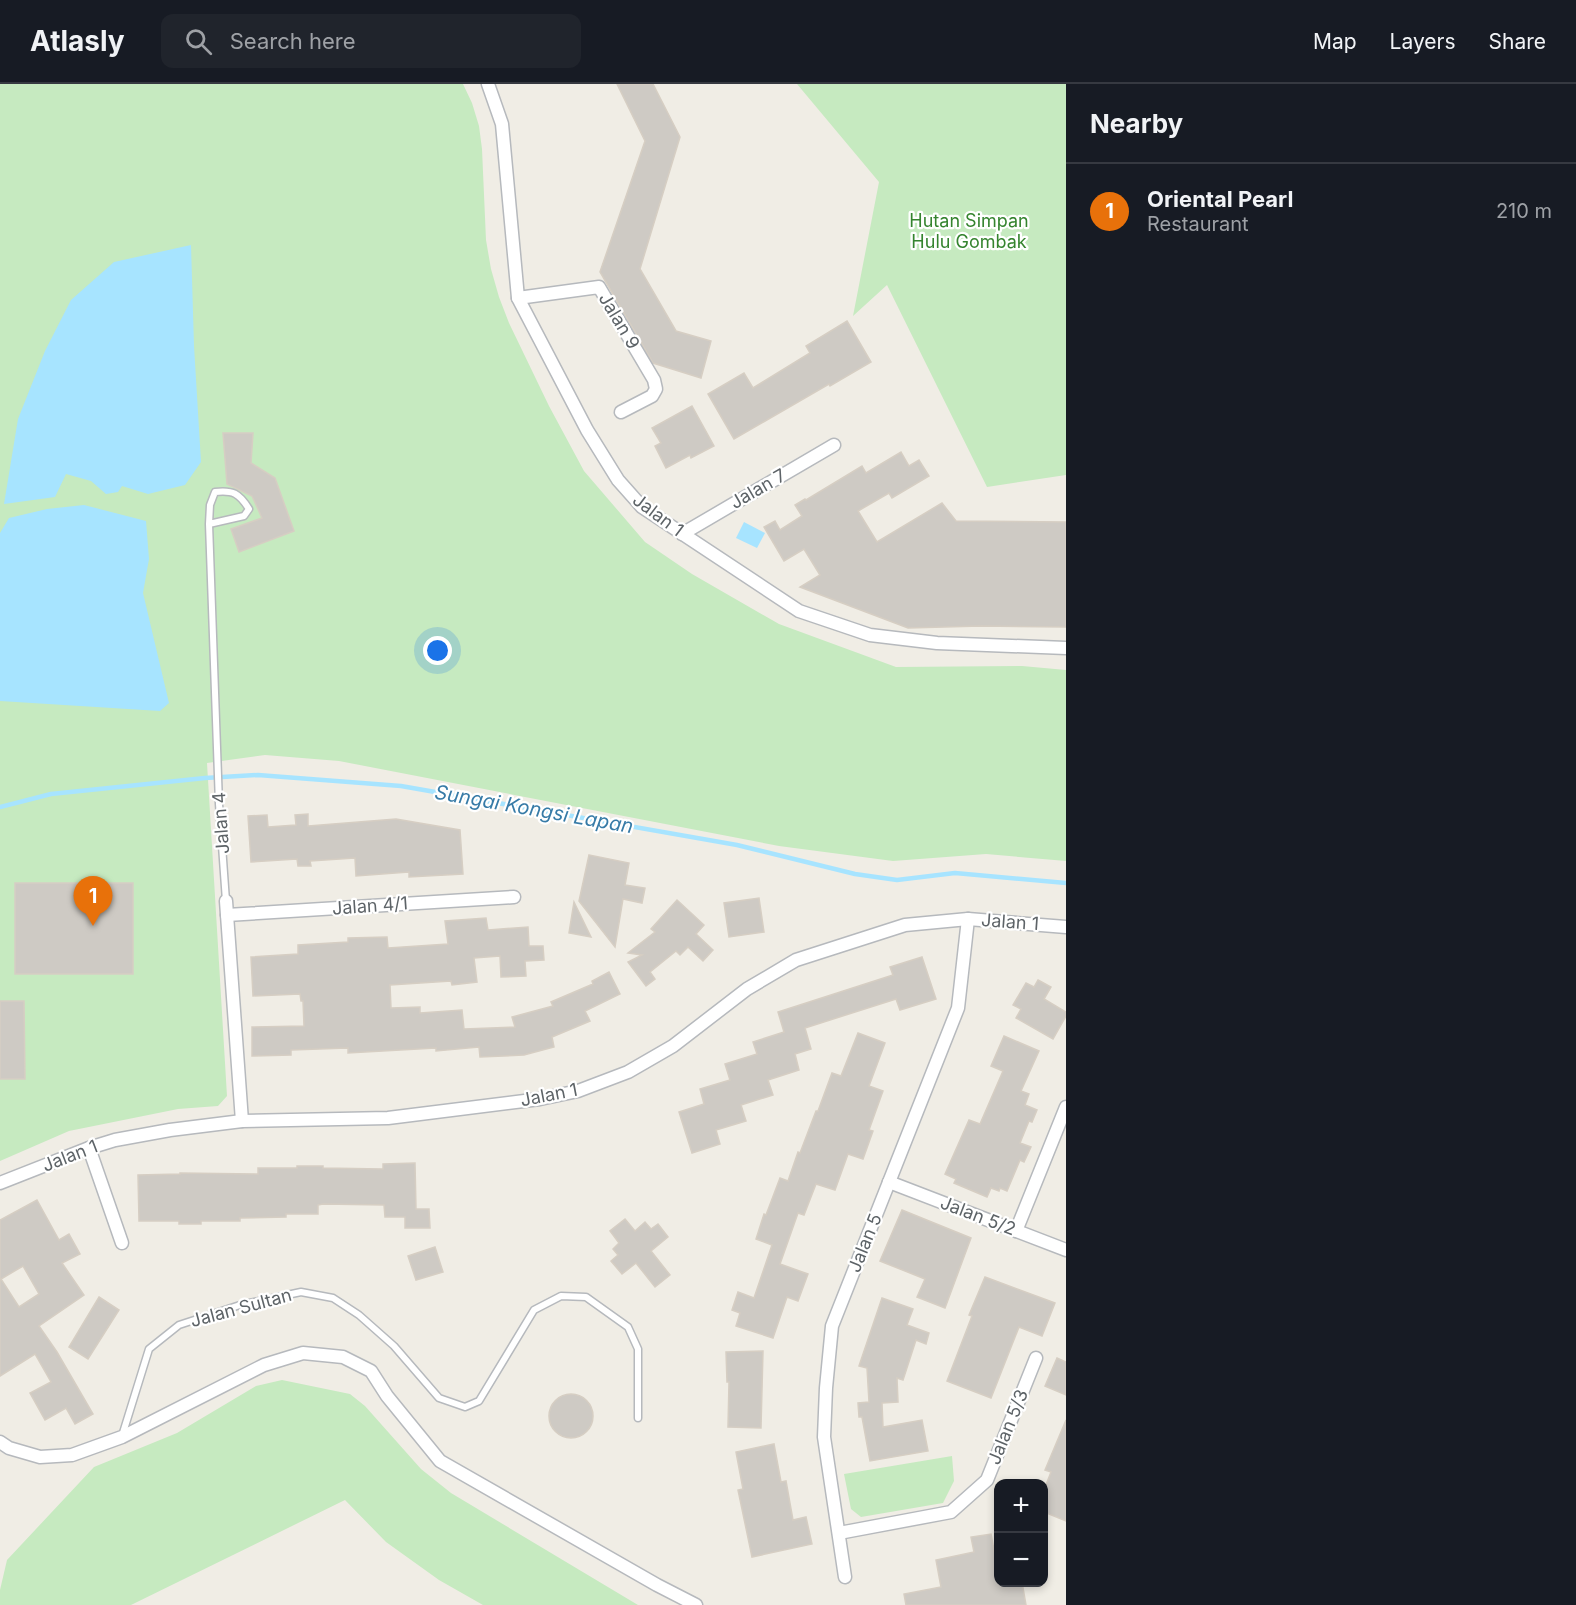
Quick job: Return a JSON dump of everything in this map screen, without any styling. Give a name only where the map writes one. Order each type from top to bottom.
[{"type":"street","name":"Jalan 1","points":[[488,84],[502,124],[518,298],[587,430],[618,480],[642,507],[799,611],[870,635],[937,643],[1066,648]]},
{"type":"street","name":"Jalan 9","points":[[518,298],[599,287],[654,380],[656,389],[652,396],[621,412]]},
{"type":"street","name":"Jalan 7","points":[[682,534],[834,445]]},
{"type":"street","name":"Jalan 4/1","points":[[227,915],[514,897]]},
{"type":"street","name":"Jalan 4","points":[[226,901],[242,1121]]},
{"type":"street","name":"Jalan 1","points":[[0,1183],[89,1148],[115,1140],[170,1130],[242,1121],[388,1118],[540,1099],[578,1091],[628,1072],[673,1046],[747,989],[796,960],[905,925],[968,919],[1066,927]]},
{"type":"street","name":"Jalan 5","points":[[845,1577],[824,1437],[832,1326],[958,1008],[968,919]]},
{"type":"street","points":[[1016,1231],[1066,1107]]},
{"type":"street","points":[[89,1148],[122,1243]]},
{"type":"street","name":"Jalan 5/2","points":[[889,1182],[1066,1250]]},
{"type":"street","points":[[0,1442],[9,1448],[40,1457],[72,1455],[122,1437],[264,1365],[303,1353],[343,1357],[370,1371],[387,1396],[441,1461],[696,1605]]},
{"type":"street","name":"Jalan 5/3","points":[[839,1533],[951,1512],[987,1480],[1036,1358]]},
{"type":"lane","name":"Jalan 4","points":[[209,524],[244,516],[249,508],[242,497],[228,490],[214,492],[210,505],[209,524],[215,720],[226,901]]},
{"type":"lane","name":"Jalan Sultan","points":[[122,1437],[149,1349],[179,1325],[240,1305],[301,1292],[333,1298],[359,1315],[394,1346],[439,1398],[465,1407],[479,1401],[534,1310],[561,1296],[586,1297],[628,1327],[638,1349],[638,1418]]},
{"type":"green space","points":[[0,84],[463,84],[479,126],[486,240],[499,297],[549,406],[584,471],[645,542],[692,574],[779,624],[896,667],[1022,666],[1066,670],[1066,861],[986,854],[893,861],[779,846],[339,761],[265,755],[207,763],[227,1096],[218,1106],[178,1109],[69,1131],[0,1161]]},
{"type":"green space","name":"Hutan Simpan Hulu Gombak","points":[[797,84],[1066,84],[1066,475],[987,487],[887,285],[853,316],[879,182]]},
{"type":"green space","points":[[282,1380],[350,1394],[365,1406],[421,1469],[451,1493],[638,1605],[483,1605],[439,1580],[386,1542],[345,1500],[131,1605],[0,1605],[0,1590],[7,1560],[94,1467],[177,1433],[256,1386]]},
{"type":"green space","points":[[952,1456],[954,1481],[943,1503],[861,1517],[851,1509],[844,1474]]},
{"type":"water","points":[[191,245],[201,462],[185,485],[148,494],[122,486],[118,492],[106,494],[91,481],[66,474],[55,497],[4,504],[18,419],[45,351],[71,300],[114,262]]},
{"type":"water","points":[[84,505],[146,521],[149,559],[143,593],[169,703],[160,711],[0,701],[0,533],[9,518],[47,509]]},
{"type":"water","points":[[744,522],[765,533],[757,548],[736,538]]},
{"type":"building","points":[[617,84],[653,84],[680,137],[640,269],[676,331],[711,341],[701,378],[653,363],[600,272],[645,141]]},
{"type":"building","points":[[847,321],[871,362],[734,439],[708,394],[744,373],[753,388],[810,353],[806,346]]},
{"type":"building","points":[[692,406],[714,446],[691,458],[690,455],[666,468],[655,446],[661,443],[652,428]]},
{"type":"building","points":[[223,433],[253,433],[251,463],[275,478],[294,531],[239,552],[231,529],[262,518],[252,496],[227,484]]},
{"type":"building","points":[[901,452],[909,466],[919,460],[929,476],[892,498],[889,493],[858,511],[877,542],[942,503],[956,521],[1066,522],[1066,627],[908,628],[800,587],[820,575],[804,549],[784,561],[764,527],[775,521],[780,530],[802,516],[795,505],[862,466],[866,473]]},
{"type":"building","points":[[308,814],[308,826],[396,819],[460,830],[463,874],[409,877],[409,872],[356,876],[355,858],[310,861],[311,866],[298,866],[297,859],[251,862],[248,816],[267,815],[268,827],[296,825],[295,815]]},
{"type":"building","points":[[589,855],[629,863],[625,885],[645,888],[642,903],[623,899],[615,947],[579,901]]},
{"type":"building","points":[[15,883],[133,883],[133,974],[15,974]]},
{"type":"building","points":[[759,898],[764,932],[729,937],[724,903]]},
{"type":"building","points":[[677,900],[704,925],[696,934],[713,950],[703,961],[688,947],[680,955],[676,951],[650,972],[655,979],[646,986],[628,962],[642,955],[628,953],[655,932],[651,929]]},
{"type":"building","points":[[574,902],[591,937],[569,933]]},
{"type":"building","points":[[486,918],[488,930],[528,927],[529,946],[543,946],[544,960],[525,961],[526,976],[501,977],[500,956],[474,958],[477,982],[452,985],[451,981],[390,985],[391,1008],[420,1007],[420,1013],[462,1010],[464,1029],[515,1027],[512,1017],[553,1006],[551,1002],[593,984],[592,981],[609,972],[620,994],[585,1011],[590,1021],[552,1037],[554,1047],[524,1055],[480,1057],[479,1047],[436,1051],[436,1048],[348,1053],[348,1048],[291,1050],[291,1055],[252,1056],[252,1027],[304,1026],[303,1001],[301,1001],[300,994],[253,996],[251,957],[298,954],[298,945],[348,942],[348,938],[387,937],[388,948],[448,944],[445,921]]},
{"type":"building","points":[[922,957],[936,999],[900,1010],[896,999],[805,1028],[811,1049],[795,1054],[799,1070],[768,1080],[773,1095],[741,1105],[746,1121],[716,1130],[720,1144],[692,1153],[679,1112],[704,1104],[700,1089],[730,1080],[725,1064],[757,1054],[753,1042],[784,1032],[778,1012],[893,975],[890,967]]},
{"type":"building","points":[[1038,980],[1051,987],[1044,999],[1066,1012],[1053,1039],[1016,1018],[1021,1009],[1013,1005],[1026,983],[1034,987]]},
{"type":"building","points":[[0,1001],[24,1001],[25,1079],[0,1079]]},
{"type":"building","points":[[858,1033],[885,1043],[869,1086],[883,1091],[869,1130],[873,1131],[863,1159],[848,1154],[835,1190],[816,1184],[804,1215],[798,1213],[780,1264],[808,1274],[798,1301],[787,1297],[773,1338],[736,1326],[740,1313],[732,1310],[738,1292],[754,1298],[772,1245],[756,1239],[764,1214],[766,1215],[780,1178],[788,1181],[832,1073],[841,1076]]},
{"type":"building","points":[[1004,1036],[1039,1051],[1021,1091],[1029,1094],[1025,1105],[1037,1110],[1032,1122],[1029,1121],[1020,1143],[1031,1147],[1024,1162],[1020,1160],[1007,1191],[991,1188],[987,1197],[954,1183],[956,1179],[945,1174],[969,1120],[980,1124],[1003,1071],[991,1066]]},
{"type":"building","points":[[415,1163],[416,1209],[429,1209],[430,1228],[405,1228],[405,1217],[385,1217],[384,1205],[323,1204],[318,1205],[318,1214],[240,1218],[240,1221],[201,1221],[201,1224],[179,1224],[179,1221],[139,1221],[138,1175],[258,1174],[258,1168],[297,1168],[297,1166],[383,1169],[383,1164]]},
{"type":"building","points":[[37,1200],[59,1240],[69,1234],[80,1254],[62,1263],[84,1295],[39,1326],[93,1414],[75,1424],[66,1408],[45,1420],[30,1393],[51,1382],[35,1354],[0,1376],[0,1220]],"holes":[[[23,1266],[39,1294],[19,1307],[1,1279]]]},
{"type":"building","points":[[902,1210],[971,1238],[945,1308],[917,1297],[925,1279],[880,1261]]},
{"type":"building","points":[[625,1219],[635,1231],[645,1222],[651,1229],[658,1224],[668,1237],[651,1251],[670,1275],[655,1287],[636,1263],[622,1274],[611,1261],[618,1255],[613,1249],[619,1243],[610,1231]]},
{"type":"building","points":[[435,1247],[443,1272],[416,1280],[408,1256]]},
{"type":"building","points":[[985,1277],[1055,1303],[1042,1336],[1019,1327],[991,1398],[947,1381],[972,1316],[969,1315]]},
{"type":"building","points":[[99,1297],[119,1310],[88,1359],[69,1347]]},
{"type":"building","points":[[882,1298],[913,1309],[907,1325],[929,1333],[926,1344],[916,1340],[903,1380],[897,1378],[898,1402],[882,1403],[883,1427],[922,1420],[928,1451],[870,1461],[862,1417],[859,1417],[858,1403],[869,1402],[867,1368],[859,1366]]},
{"type":"building","points":[[763,1351],[761,1428],[728,1427],[729,1382],[727,1382],[726,1352]]},
{"type":"building","points":[[1057,1358],[1066,1362],[1066,1395],[1045,1386]]},
{"type":"building","points":[[571,1394],[580,1395],[587,1400],[592,1407],[592,1425],[587,1432],[580,1437],[571,1438],[562,1437],[555,1432],[550,1425],[549,1416],[550,1407],[555,1400],[562,1395]]},
{"type":"building","points":[[1066,1420],[1066,1521],[1048,1514],[1048,1480],[1051,1472],[1045,1470]]},
{"type":"building","points":[[774,1444],[781,1482],[786,1481],[793,1520],[806,1517],[812,1544],[752,1557],[738,1490],[743,1489],[736,1452]]},
{"type":"building","points":[[991,1534],[994,1550],[994,1587],[1023,1587],[1026,1605],[906,1605],[904,1594],[941,1587],[936,1560],[974,1552],[971,1537]]},
{"type":"waterway","name":"Sungai Kongsi Lapan","points":[[0,807],[51,794],[205,778],[258,775],[401,786],[737,845],[855,874],[897,880],[955,873],[1066,883]]},
{"type":"place","name":"Oriental Pearl","points":[[93,926]]}]
